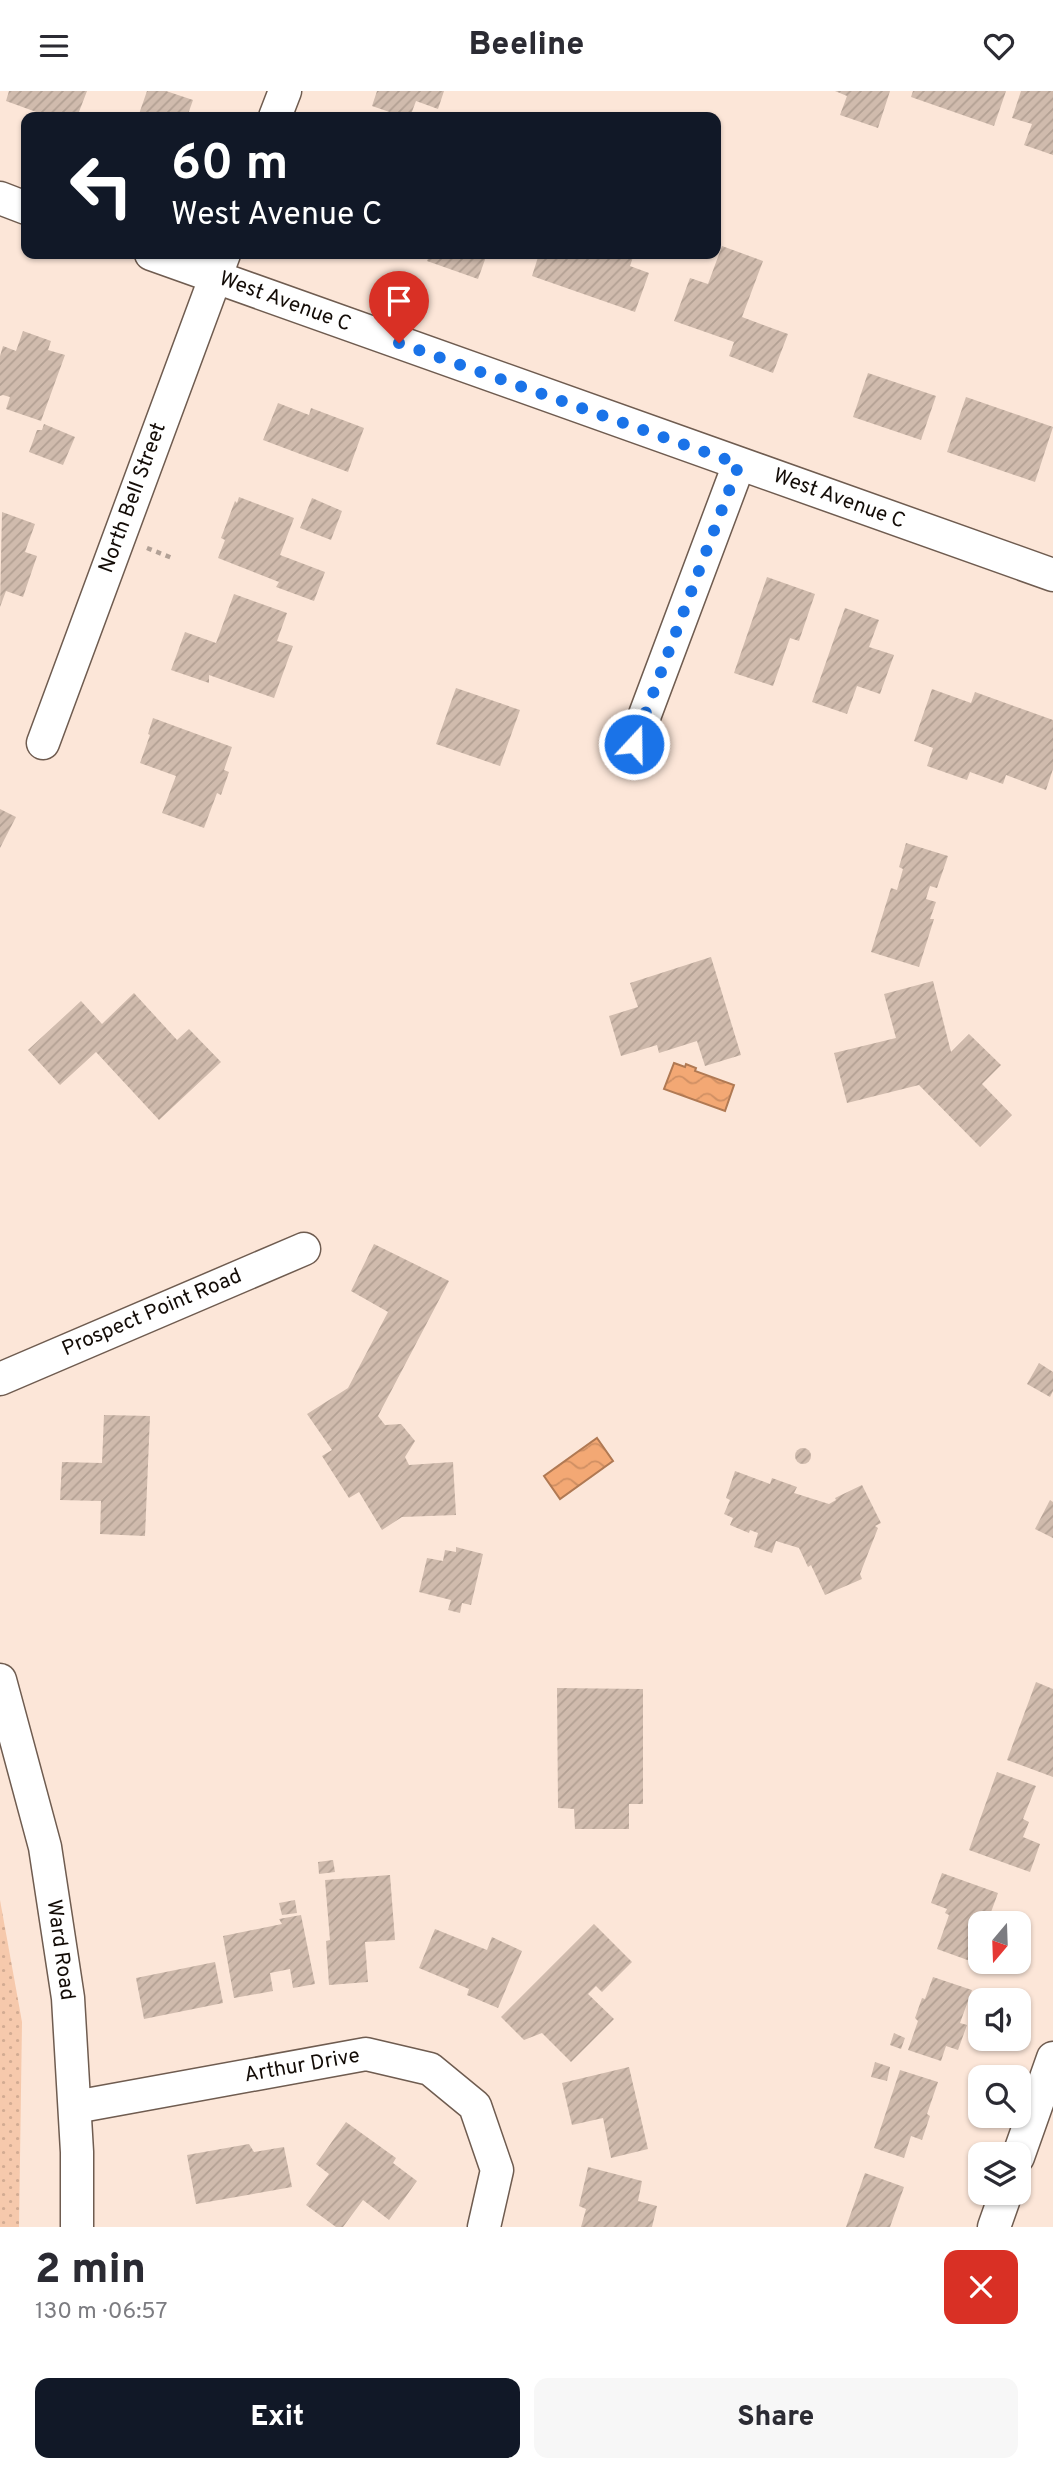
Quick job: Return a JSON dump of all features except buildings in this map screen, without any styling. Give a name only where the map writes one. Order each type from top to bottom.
[{"type":"street","points":[[277,112],[285,91]]},
{"type":"street","points":[[0,198],[21,206]]},
{"type":"street","name":"West Avenue C","points":[[180,259],[220,266],[739,464],[1053,575]]},
{"type":"street","name":"North Bell Street","points":[[43,743],[220,266]]},
{"type":"street","points":[[634,744],[739,464]]},
{"type":"street","name":"Prospect Point Road","points":[[0,1379],[304,1249]]},
{"type":"street","name":"Ward Road","points":[[0,1680],[45,1847],[68,1998],[75,2107],[77,2227]]},
{"type":"street","name":"Arthur Drive","points":[[75,2107],[366,2054],[430,2069],[475,2106],[493,2157],[497,2170],[484,2227]]},
{"type":"street","points":[[1023,2142],[1053,2058]]},
{"type":"street","points":[[994,2227],[1002,2205]]},
{"type":"shaded area","points":[[0,1900],[22,2022],[19,2227],[0,2227]]},
{"type":"water","points":[[674,1063],[685,1067],[686,1064],[696,1068],[695,1071],[734,1085],[725,1111],[664,1089]]},
{"type":"water","points":[[597,1438],[613,1461],[560,1499],[544,1476]]},
{"type":"route","points":[[399,343],[739,464],[634,744]]}]
